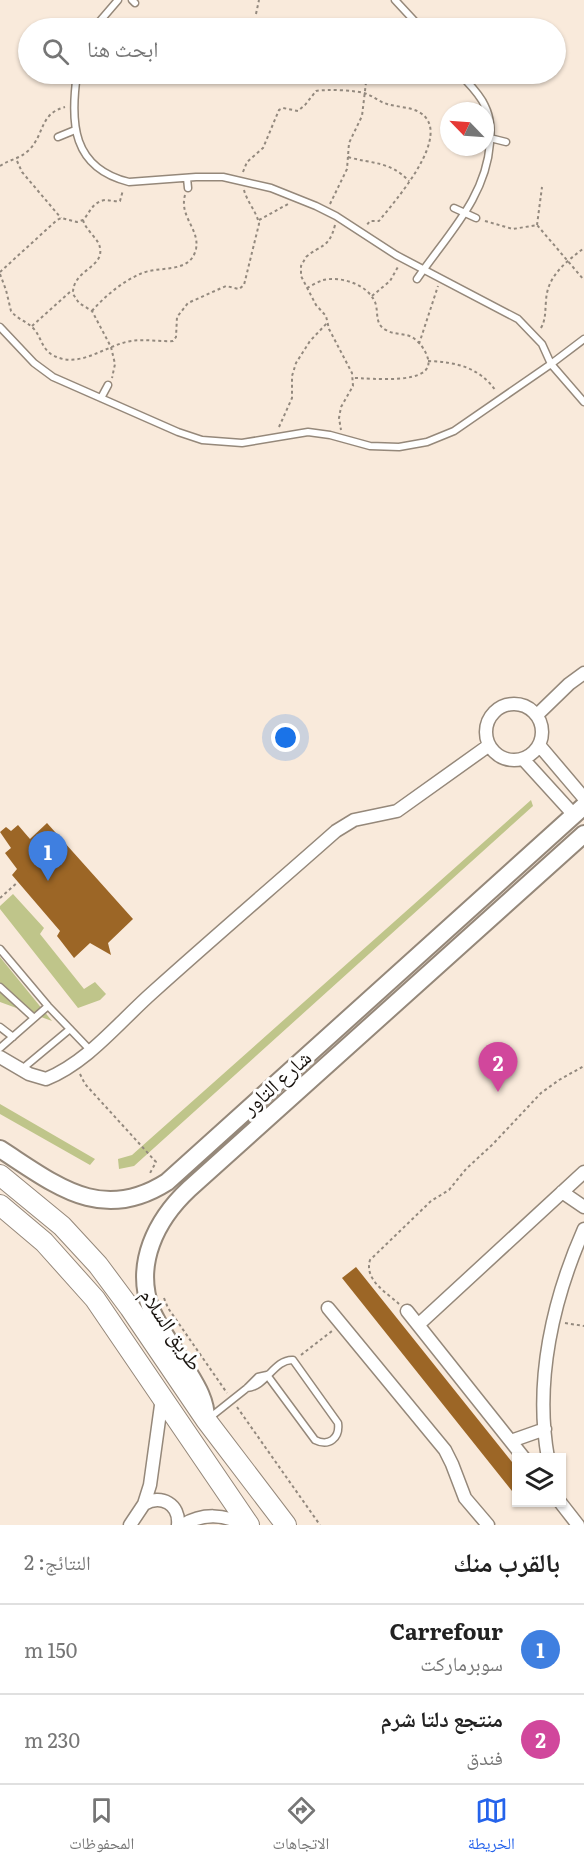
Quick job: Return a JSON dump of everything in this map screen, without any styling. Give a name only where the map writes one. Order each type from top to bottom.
[{"type":"main road","name":"شارع التاور","points":[[0,1149],[59,1186],[89,1199],[123,1200],[157,1188],[579,810]]},
{"type":"main road","name":"شارع التاور","points":[[206,1420],[205,1405],[200,1392],[151,1308],[145,1284],[144,1271],[151,1242],[167,1214],[179,1198],[205,1174],[584,834]]},
{"type":"main road","points":[[192,1159],[205,1174]]},
{"type":"main road","name":"طريق السلام","points":[[0,1175],[62,1226],[98,1265],[206,1420],[286,1525]]},
{"type":"main road","points":[[0,1205],[44,1242],[79,1279],[110,1319],[249,1525]]},
{"type":"street","points":[[537,715],[584,673]]},
{"type":"street","points":[[521,704],[530,708],[537,715],[542,730],[539,746],[523,759],[515,761],[501,758],[488,746],[485,737],[485,727],[489,718],[502,706],[521,704]]},
{"type":"street","points":[[0,1057],[29,1074],[46,1079],[59,1074],[91,1051],[154,990],[336,831],[354,820],[397,811],[488,746]]},
{"type":"street","points":[[539,746],[584,798]]},
{"type":"street","points":[[523,759],[579,810]]},
{"type":"street","points":[[418,1325],[584,1172]]},
{"type":"street","points":[[562,1192],[584,1207]]},
{"type":"street","points":[[547,1453],[545,1429],[546,1370],[553,1320],[567,1271],[584,1229]]},
{"type":"street","points":[[328,1308],[445,1450],[465,1498],[488,1525]]},
{"type":"street","points":[[407,1311],[520,1453]]},
{"type":"street","points":[[130,1525],[144,1504],[150,1485],[163,1397]]},
{"type":"street","points":[[510,1441],[545,1429]]},
{"type":"street","points":[[144,1504],[151,1500],[167,1501],[177,1513],[178,1525]]},
{"type":"street","points":[[563,1507],[578,1525]]},
{"type":"street","points":[[183,1525],[202,1517],[216,1516],[229,1518],[244,1525]]},
{"type":"lane","points":[[103,18],[118,0]]},
{"type":"lane","points":[[395,0],[412,18]]},
{"type":"lane","points":[[76,84],[75,130],[80,145],[92,163],[109,175],[125,182],[223,177],[271,188],[299,198],[336,216],[401,258],[508,313],[535,335],[551,364],[584,402]]},
{"type":"lane","points":[[469,84],[483,102]]},
{"type":"lane","points":[[58,137],[75,130]]},
{"type":"lane","points":[[494,139],[506,142]]},
{"type":"lane","points":[[417,279],[475,198],[486,171],[488,156]]},
{"type":"lane","points":[[187,178],[188,188]]},
{"type":"lane","points":[[454,208],[476,218]]},
{"type":"lane","points":[[0,327],[43,370],[65,383],[178,432],[202,440],[242,443],[308,432],[384,448],[427,442],[454,431],[501,400],[584,339]]},
{"type":"lane","points":[[101,398],[108,385]]},
{"type":"lane","points":[[0,949],[48,1006],[91,1051]]},
{"type":"lane","points":[[0,987],[34,1018]]},
{"type":"lane","points":[[0,1048],[48,1006]]},
{"type":"lane","points":[[0,1027],[13,1037]]},
{"type":"lane","points":[[21,1070],[70,1029]]},
{"type":"lane","points":[[206,1420],[258,1377],[267,1376],[287,1360],[294,1360],[338,1423],[339,1429],[333,1440],[321,1443],[315,1440],[267,1376]]},
{"type":"path","points":[[256,14],[259,0]]},
{"type":"path","points":[[326,211],[345,177],[349,143],[362,116],[366,84]]},
{"type":"path","points":[[61,218],[0,273],[11,311],[32,326],[46,350],[60,358],[81,359],[111,347],[139,340],[172,341],[176,337],[177,317],[188,303],[226,286],[242,287],[259,229],[259,220],[246,198],[242,180],[244,165],[263,148],[279,110],[283,108],[298,111],[312,94],[320,90],[366,93],[388,104],[418,111],[427,120],[431,132],[430,143],[409,182],[378,221],[370,221]]},
{"type":"path","points":[[0,166],[17,160],[32,147],[48,116],[60,108],[74,106]]},
{"type":"path","points":[[348,157],[388,165],[409,182]]},
{"type":"path","points":[[17,160],[22,172],[61,218],[77,222],[83,220],[90,209],[99,202],[120,201],[125,182]]},
{"type":"path","points":[[542,187],[537,225],[584,280]]},
{"type":"path","points":[[92,311],[107,295],[137,275],[153,270],[176,268],[190,259],[196,243],[194,232],[184,212],[184,200],[188,188]]},
{"type":"path","points":[[259,220],[299,198]]},
{"type":"path","points":[[336,216],[334,231],[327,243],[303,261],[301,276],[328,322],[329,329],[353,378],[352,387],[341,407],[339,418],[345,441]]},
{"type":"path","points":[[476,218],[513,229],[537,225]]},
{"type":"path","points":[[83,220],[87,231],[100,245],[100,256],[98,261],[76,280],[73,294],[79,303],[92,311],[111,347],[115,364],[108,385]]},
{"type":"path","points":[[535,335],[544,320],[546,300],[553,278],[584,248]]},
{"type":"path","points":[[372,296],[390,281],[401,258]]},
{"type":"path","points":[[419,344],[441,278]]},
{"type":"path","points":[[307,288],[320,281],[335,279],[358,285],[372,296],[381,327],[389,332],[410,336],[426,353],[428,361],[425,371],[415,378],[353,378]]},
{"type":"path","points":[[32,326],[73,289]]},
{"type":"path","points":[[275,437],[292,398],[292,376],[296,363],[310,341],[328,322]]},
{"type":"path","points":[[428,361],[447,361],[468,367],[486,379],[501,400]]},
{"type":"path","points":[[0,898],[18,882]]},
{"type":"path","points":[[75,1063],[85,1084],[156,1162],[149,1174],[157,1188]]},
{"type":"path","points":[[407,1311],[371,1277],[368,1269],[370,1260],[431,1201],[449,1190],[466,1169],[541,1094],[559,1080],[584,1066]]},
{"type":"path","points":[[160,1290],[168,1308],[320,1525]]},
{"type":"path","points":[[553,1320],[584,1326]]},
{"type":"path","points":[[294,1360],[342,1324]]},
{"type":"green space","points":[[531,800],[533,806],[134,1166],[119,1169],[118,1159],[132,1155]]},
{"type":"green space","points":[[13,894],[44,928],[40,934],[84,989],[95,982],[106,994],[100,1000],[78,1008],[0,909],[0,906]]},
{"type":"green space","points":[[0,957],[52,1021],[0,1002]]},
{"type":"green space","points":[[0,1104],[95,1159],[90,1165],[0,1114]]},
{"type":"building","points":[[47,823],[133,919],[108,943],[111,955],[90,943],[74,958],[57,936],[60,931],[12,875],[17,869],[5,853],[11,848],[0,832],[6,827],[11,831],[18,825],[30,839]]},
{"type":"building","points":[[356,1267],[512,1462],[512,1491],[342,1278]]},
{"type":"place","name":"Carrefour","points":[[48,881]]},
{"type":"place","name":"منتجع دلتا شرم","points":[[498,1092]]}]
